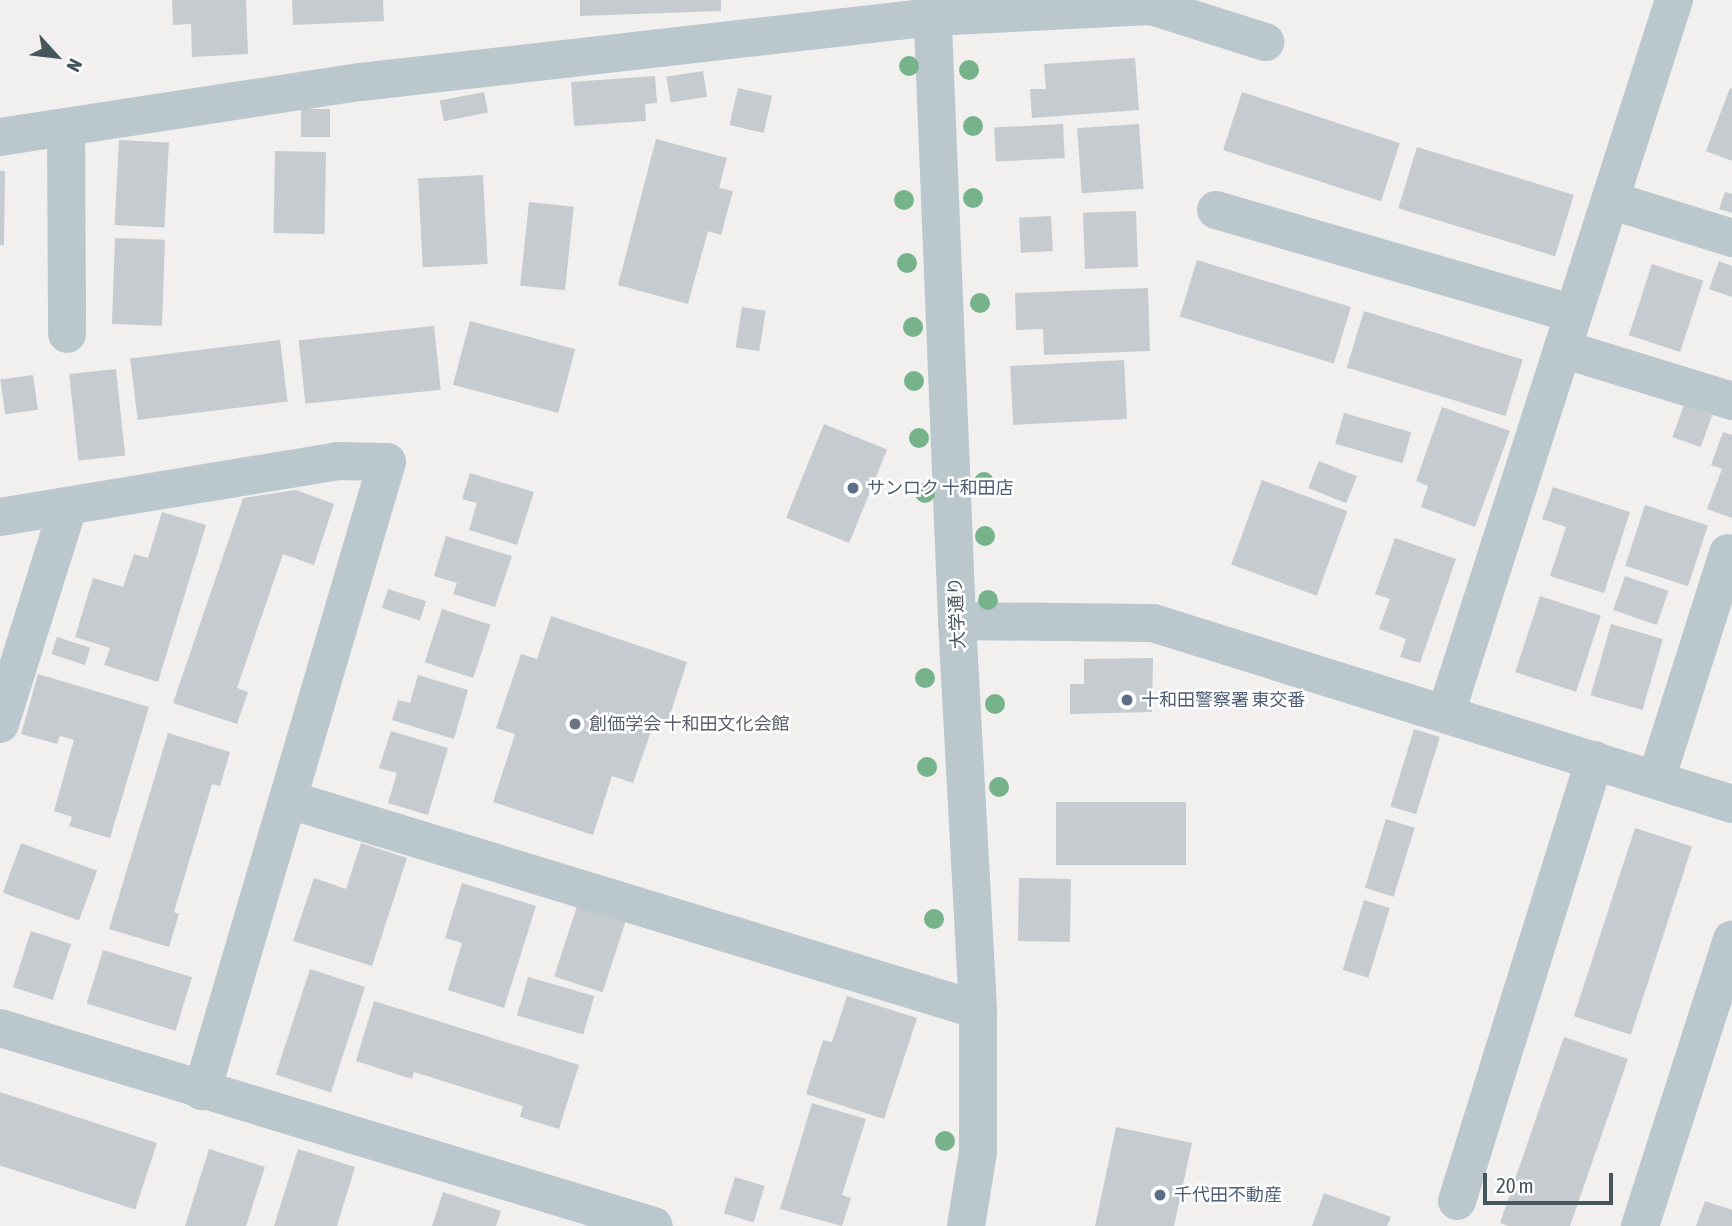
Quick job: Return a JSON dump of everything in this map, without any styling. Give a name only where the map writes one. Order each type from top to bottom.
[{"type":"street","points":[[1446,713],[1674,0]]},
{"type":"street","points":[[0,137],[360,82],[932,9],[1151,6],[1265,42]]},
{"type":"street","name":"大学通り","points":[[932,9],[957,621],[978,1010],[978,1152],[967,1226]]},
{"type":"street","points":[[66,127],[67,334]]},
{"type":"street","points":[[1610,200],[1732,239]]},
{"type":"street","points":[[1216,210],[1568,332],[1732,401]]},
{"type":"street","points":[[0,517],[337,461],[387,462],[290,800],[202,1091]]},
{"type":"street","points":[[0,724],[68,507]]},
{"type":"street","points":[[1656,780],[1728,553]]},
{"type":"street","points":[[957,621],[1153,623],[1732,804]]},
{"type":"street","points":[[1457,1201],[1594,760]]},
{"type":"street","points":[[290,800],[978,1010]]},
{"type":"street","points":[[1640,1226],[1732,939]]},
{"type":"street","points":[[0,1028],[654,1226]]},
{"type":"building","points":[[172,0],[246,0],[248,54],[192,57],[191,24],[173,25]]},
{"type":"building","points":[[292,0],[383,0],[384,21],[293,25]]},
{"type":"building","points":[[580,0],[721,0],[721,11],[580,16]]},
{"type":"building","points":[[1135,58],[1139,110],[1032,118],[1030,89],[1046,89],[1044,64]]},
{"type":"building","points":[[703,71],[707,97],[671,102],[666,77]]},
{"type":"building","points":[[655,76],[657,103],[645,104],[646,121],[574,126],[571,82]]},
{"type":"building","points":[[738,88],[772,96],[764,133],[729,125]]},
{"type":"building","points":[[1730,88],[1732,89],[1732,161],[1706,151]]},
{"type":"building","points":[[484,92],[488,113],[444,121],[440,101]]},
{"type":"building","points":[[1242,92],[1400,143],[1381,201],[1223,150]]},
{"type":"building","points":[[301,109],[330,109],[330,137],[301,137]]},
{"type":"building","points":[[1063,124],[1065,158],[996,162],[994,128]]},
{"type":"building","points":[[1139,124],[1144,189],[1082,193],[1077,128]]},
{"type":"building","points":[[656,139],[727,158],[719,188],[733,191],[721,235],[708,231],[688,304],[618,285]]},
{"type":"building","points":[[119,140],[169,143],[164,228],[115,225]]},
{"type":"building","points":[[1417,147],[1574,195],[1555,256],[1398,208]]},
{"type":"building","points":[[275,151],[326,152],[325,234],[274,233]]},
{"type":"building","points":[[0,171],[5,171],[4,245],[0,245]]},
{"type":"building","points":[[483,175],[488,264],[423,267],[418,178]]},
{"type":"building","points":[[1725,192],[1732,194],[1732,213],[1719,209]]},
{"type":"building","points":[[529,202],[574,207],[565,290],[520,286]]},
{"type":"building","points":[[1136,211],[1138,267],[1085,269],[1083,213]]},
{"type":"building","points":[[1051,216],[1053,251],[1021,253],[1019,218]]},
{"type":"building","points":[[115,238],[165,240],[162,326],[112,324]]},
{"type":"building","points":[[1197,260],[1351,307],[1334,363],[1180,316]]},
{"type":"building","points":[[1719,261],[1732,266],[1732,297],[1709,289]]},
{"type":"building","points":[[1652,264],[1703,281],[1680,352],[1629,335]]},
{"type":"building","points":[[1148,288],[1150,351],[1044,355],[1043,329],[1016,330],[1015,293]]},
{"type":"building","points":[[742,307],[766,311],[759,351],[736,347]]},
{"type":"building","points":[[1364,311],[1523,360],[1505,416],[1347,367]]},
{"type":"building","points":[[470,321],[575,349],[558,413],[453,385]]},
{"type":"building","points":[[434,326],[441,390],[305,404],[299,340]]},
{"type":"building","points":[[280,340],[288,402],[138,420],[130,358]]},
{"type":"building","points":[[1124,360],[1127,419],[1013,425],[1010,366]]},
{"type":"building","points":[[116,369],[125,456],[78,460],[69,374]]},
{"type":"building","points":[[33,375],[38,410],[5,414],[0,380]]},
{"type":"building","points":[[1684,405],[1712,415],[1701,447],[1672,437]]},
{"type":"building","points":[[1442,407],[1510,431],[1475,527],[1421,507],[1428,486],[1416,481]]},
{"type":"building","points":[[1344,413],[1411,432],[1402,463],[1335,444]]},
{"type":"building","points":[[824,424],[887,449],[849,543],[786,518]]},
{"type":"building","points":[[1723,432],[1732,435],[1732,518],[1707,509],[1722,469],[1711,465]]},
{"type":"building","points":[[1319,461],[1357,476],[1346,503],[1308,488]]},
{"type":"building","points":[[470,473],[534,492],[517,545],[469,530],[477,503],[462,499]]},
{"type":"building","points":[[1262,480],[1348,511],[1317,596],[1231,565]]},
{"type":"building","points":[[1553,487],[1630,512],[1604,593],[1550,576],[1566,527],[1542,519]]},
{"type":"building","points":[[296,490],[334,504],[314,565],[283,554],[237,688],[248,692],[237,724],[173,703],[243,498]]},
{"type":"building","points":[[1645,505],[1708,525],[1688,586],[1625,566]]},
{"type":"building","points":[[162,512],[206,525],[158,682],[104,665],[110,648],[75,637],[93,578],[123,587],[134,554],[148,558]]},
{"type":"building","points":[[446,536],[512,556],[495,607],[453,594],[457,583],[434,576]]},
{"type":"building","points":[[1395,538],[1456,559],[1420,663],[1400,657],[1406,639],[1379,629],[1390,599],[1375,594]]},
{"type":"building","points":[[1625,576],[1668,591],[1657,625],[1613,610]]},
{"type":"building","points":[[388,589],[426,601],[420,620],[382,608]]},
{"type":"building","points":[[1540,596],[1601,616],[1576,692],[1515,672]]},
{"type":"building","points":[[442,609],[491,625],[473,678],[425,662]]},
{"type":"building","name":"創価学会 十和田文化会館","points":[[551,616],[687,662],[668,721],[656,717],[633,783],[612,776],[593,835],[493,802],[515,734],[496,728],[521,654],[537,659]]},
{"type":"building","points":[[1611,624],[1663,639],[1643,710],[1591,695]]},
{"type":"building","points":[[57,637],[90,648],[85,665],[51,654]]},
{"type":"building","points":[[1153,658],[1152,712],[1070,714],[1070,684],[1084,684],[1084,659]]},
{"type":"building","points":[[38,674],[149,707],[110,838],[69,826],[72,817],[54,811],[74,740],[60,736],[57,744],[21,734]]},
{"type":"building","points":[[418,675],[468,690],[454,739],[392,720],[398,700],[410,703]]},
{"type":"building","points":[[1414,729],[1440,737],[1416,814],[1390,806]]},
{"type":"building","points":[[391,731],[448,748],[428,815],[388,803],[397,773],[379,768]]},
{"type":"building","points":[[168,733],[230,752],[220,786],[212,784],[174,912],[179,914],[169,947],[109,929]]},
{"type":"building","points":[[1056,802],[1186,802],[1186,865],[1056,865]]},
{"type":"building","points":[[1386,819],[1415,828],[1394,897],[1365,888]]},
{"type":"building","points":[[1635,828],[1692,847],[1631,1035],[1574,1016]]},
{"type":"building","points":[[21,843],[97,871],[79,921],[3,893]]},
{"type":"building","points":[[361,843],[407,858],[372,966],[293,941],[314,878],[346,889]]},
{"type":"building","points":[[1019,878],[1071,879],[1070,942],[1018,941]]},
{"type":"building","points":[[462,883],[536,906],[504,1008],[448,990],[462,943],[445,938]]},
{"type":"building","points":[[1364,900],[1390,908],[1368,978],[1343,970]]},
{"type":"building","points":[[577,906],[626,922],[603,992],[554,976]]},
{"type":"building","points":[[31,931],[71,944],[53,1000],[13,987]]},
{"type":"building","points":[[103,950],[192,977],[176,1031],[87,1004]]},
{"type":"building","points":[[310,969],[365,987],[331,1092],[276,1075]]},
{"type":"building","points":[[528,977],[594,996],[583,1034],[517,1015]]},
{"type":"building","points":[[847,996],[917,1018],[884,1119],[806,1094],[823,1040],[832,1042]]},
{"type":"building","points":[[374,1001],[579,1065],[559,1129],[520,1117],[523,1106],[414,1072],[412,1079],[356,1061]]},
{"type":"building","points":[[1564,1037],[1628,1059],[1570,1226],[1509,1226],[1500,1223]]},
{"type":"building","points":[[0,1092],[157,1143],[135,1210],[0,1166]]},
{"type":"building","points":[[812,1103],[866,1119],[842,1195],[851,1198],[842,1226],[780,1209]]},
{"type":"building","points":[[1116,1127],[1192,1143],[1174,1226],[1095,1226]]},
{"type":"building","points":[[209,1149],[265,1167],[246,1226],[185,1226]]},
{"type":"building","points":[[298,1149],[355,1167],[337,1226],[274,1226]]},
{"type":"building","points":[[735,1177],[765,1186],[754,1222],[724,1213]]},
{"type":"building","points":[[443,1192],[501,1211],[496,1226],[432,1226]]},
{"type":"building","points":[[1324,1193],[1391,1217],[1387,1226],[1312,1226]]},
{"type":"building","points":[[1705,1201],[1732,1210],[1732,1226],[1696,1226]]},
{"type":"place","name":"サンロク 十和田店","points":[[853,488]]},
{"type":"place","name":"十和田警察署 東交番","points":[[1127,700]]},
{"type":"place","name":"創価学会 十和田文化会館","points":[[575,724]]},
{"type":"place","name":"千代田不動産","points":[[1160,1195]]}]
